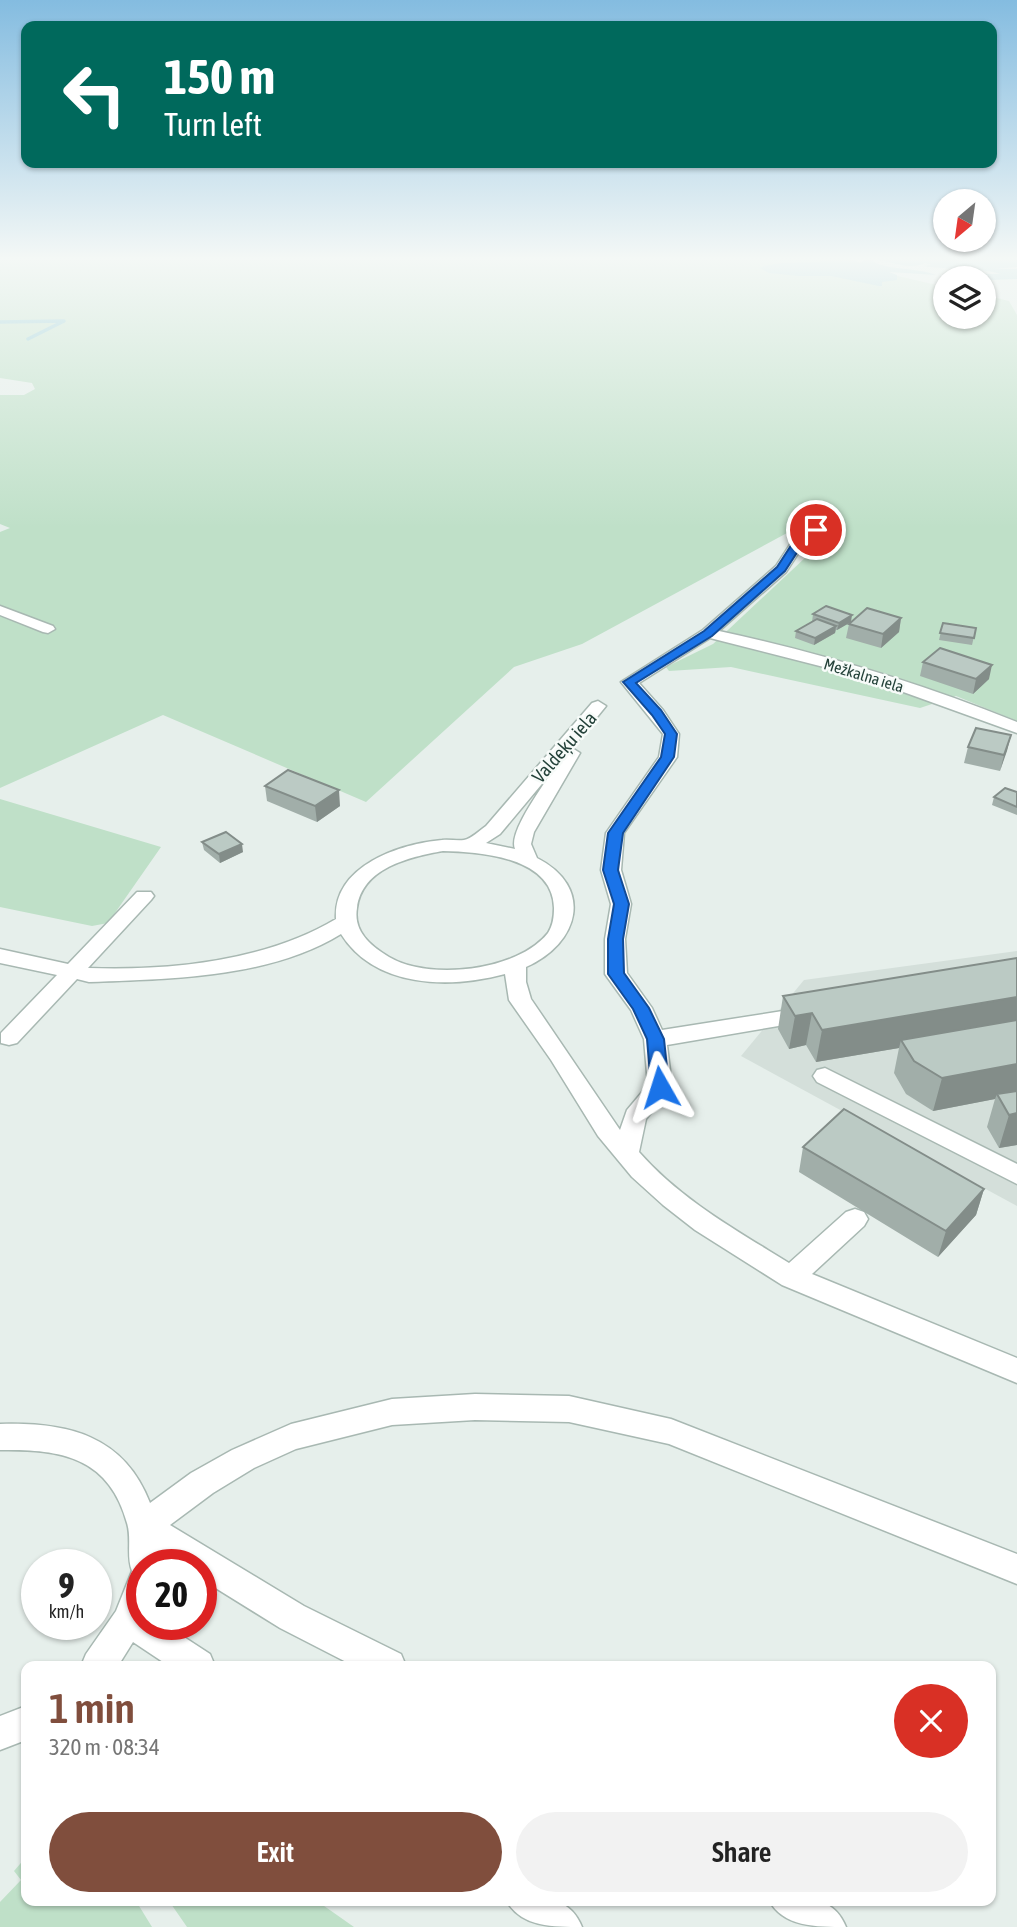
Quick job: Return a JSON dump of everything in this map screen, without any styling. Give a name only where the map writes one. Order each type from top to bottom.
[{"type":"street","points":[[626,1153],[635,1116],[660,1087],[655,1039],[641,1008],[616,974],[615,939],[621,904],[611,870],[615,833],[668,757],[671,734],[657,713],[629,682],[708,633],[781,569],[796,546],[816,530]]},
{"type":"street","points":[[0,610],[48,629]]},
{"type":"street","name":"Mežkalna iela","points":[[708,633],[834,665],[957,704],[1017,728]]},
{"type":"street","name":"Valdeķu iela","points":[[471,845],[493,830],[598,706],[525,832],[522,844],[528,860]]},
{"type":"street","points":[[443,845],[471,845],[501,850],[528,860],[546,872],[559,887],[565,903],[564,920],[555,937],[539,952],[516,965],[489,973],[459,977],[407,971],[367,952],[353,938],[346,922],[346,904],[354,886],[369,871],[390,859],[415,850],[443,845]]},
{"type":"street","points":[[9,1038],[144,896]]},
{"type":"street","points":[[0,956],[89,975],[175,972],[272,956],[317,939],[346,922]]},
{"type":"street","points":[[516,965],[515,982],[520,1000],[559,1055],[606,1130],[672,1198],[704,1223],[791,1278],[1017,1371]]},
{"type":"street","points":[[655,1039],[824,1011]]},
{"type":"street","points":[[825,1076],[1017,1175]]},
{"type":"street","points":[[791,1278],[855,1219]]},
{"type":"street","points":[[144,1526],[202,1483],[243,1459],[291,1437],[392,1412],[475,1408],[569,1409],[671,1432],[1017,1569]]},
{"type":"street","points":[[0,1437],[40,1436],[73,1443],[102,1458],[130,1487],[144,1526],[145,1549]]},
{"type":"street","points":[[144,1526],[292,1617],[379,1661]]},
{"type":"street","points":[[101,1661],[126,1624]]},
{"type":"street","points":[[159,1640],[190,1661]]},
{"type":"street","points":[[0,1733],[21,1725]]},
{"type":"street","points":[[534,1906],[564,1927]]},
{"type":"street","points":[[797,1906],[827,1927]]},
{"type":"shaded area","points":[[1017,951],[1017,1206],[741,1056],[804,980]]},
{"type":"green space","points":[[0,348],[1017,348],[1017,721],[956,696],[920,708],[731,667],[669,671],[666,667],[713,644],[807,556],[809,541],[800,526],[582,644],[514,667],[366,802],[163,715],[0,788],[0,532],[10,528],[0,524],[0,395],[24,395],[35,389],[32,383],[0,378]]},
{"type":"green space","points":[[0,799],[161,847],[108,923],[92,926],[0,907]]},
{"type":"green space","points":[[21,1863],[21,1880],[14,1871]]},
{"type":"green space","points":[[21,1880],[21,1906],[139,1906],[152,1927],[0,1927],[0,1902]]},
{"type":"green space","points":[[172,1906],[324,1906],[354,1927],[187,1927]]},
{"type":"building","points":[[826,606],[852,615],[839,623],[813,614]]},
{"type":"building","points":[[867,608],[901,618],[883,634],[849,624]]},
{"type":"building","points":[[817,619],[836,626],[815,638],[796,631]]},
{"type":"building","points":[[943,623],[976,628],[974,638],[940,633]]},
{"type":"building","points":[[940,648],[992,665],[976,679],[923,662]]},
{"type":"building","points":[[976,728],[1011,735],[1004,755],[968,747]]},
{"type":"building","points":[[288,770],[339,790],[315,806],[265,786]]},
{"type":"building","points":[[1005,788],[1017,792],[1017,807],[994,797]]},
{"type":"building","points":[[226,832],[242,844],[219,854],[202,842]]},
{"type":"building","points":[[1017,958],[1017,997],[822,1030],[812,1013],[795,1016],[783,996]]},
{"type":"building","points":[[1017,1020],[1017,1064],[942,1078],[914,1061],[901,1040]]},
{"type":"building","points":[[1017,1091],[1017,1113],[1009,1115],[997,1094]]},
{"type":"building","points":[[844,1109],[984,1189],[946,1231],[803,1147]]},
{"type":"route","points":[[660,1087],[655,1039],[641,1008],[616,974],[615,939],[621,904],[611,870],[615,833],[668,757],[671,734],[657,713],[629,682],[708,633],[781,569],[796,546],[816,530]]}]
